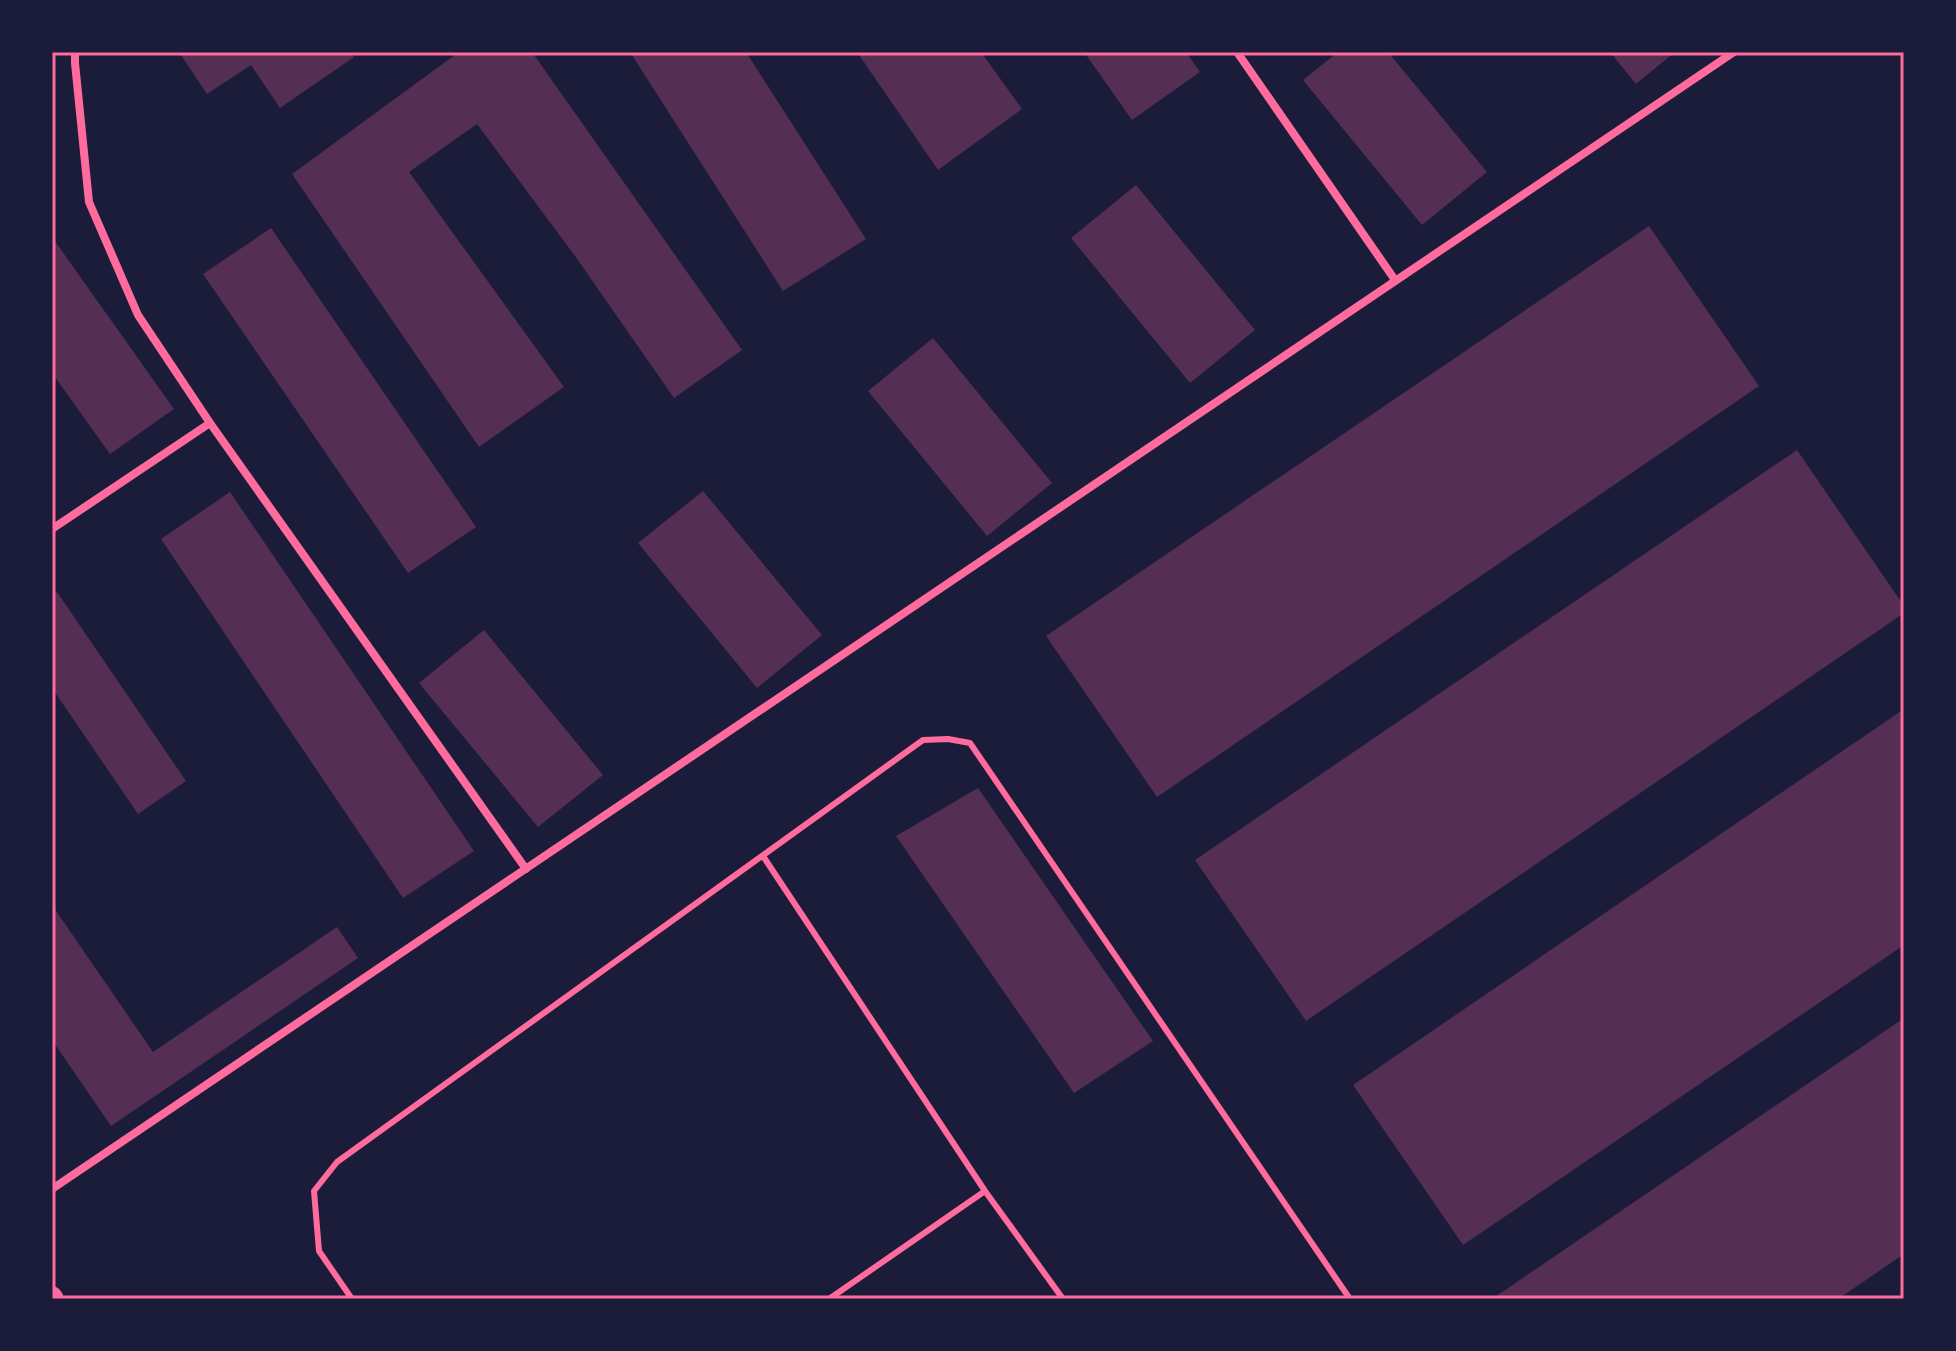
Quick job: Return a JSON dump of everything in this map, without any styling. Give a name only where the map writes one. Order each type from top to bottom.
[{"type":"street","points":[[75,52],[89,202],[138,315],[210,423],[526,869]]},
{"type":"street","points":[[1237,52],[1395,280]]},
{"type":"street","points":[[52,1189],[1734,52]]},
{"type":"street","points":[[52,529],[210,423]]},
{"type":"lane","points":[[352,1299],[319,1251],[314,1191],[337,1162],[923,740],[948,739],[970,743],[1350,1299]]},
{"type":"lane","points":[[763,856],[985,1191],[1063,1299]]},
{"type":"lane","points":[[829,1299],[985,1191]]},
{"type":"building","points":[[179,52],[351,52],[354,57],[280,108],[251,65],[207,94]]},
{"type":"building","points":[[459,52],[532,52],[742,350],[674,398],[575,256],[477,124],[409,172],[564,387],[479,447],[292,174]]},
{"type":"building","points":[[630,52],[746,52],[866,239],[783,291]]},
{"type":"building","points":[[857,52],[981,52],[1022,109],[938,170]]},
{"type":"building","points":[[1084,52],[1186,52],[1200,72],[1132,120]]},
{"type":"building","points":[[1338,52],[1388,52],[1487,172],[1422,225],[1303,80]]},
{"type":"building","points":[[1610,52],[1675,52],[1636,84]]},
{"type":"building","points":[[1136,185],[1255,330],[1190,383],[1071,238]]},
{"type":"building","points":[[1649,226],[1759,386],[1157,797],[1046,636]]},
{"type":"building","points":[[271,228],[476,527],[408,573],[203,274]]},
{"type":"building","points":[[52,237],[174,409],[110,454],[52,373]]},
{"type":"building","points":[[933,338],[1052,483],[987,536],[868,391]]},
{"type":"building","points":[[1797,450],[1904,606],[1904,613],[1306,1021],[1195,860]]},
{"type":"building","points":[[703,491],[822,635],[757,688],[638,543]]},
{"type":"building","points":[[230,492],[474,851],[403,898],[161,539]]},
{"type":"building","points":[[57,592],[186,781],[138,814],[52,688],[52,596]]},
{"type":"building","points":[[484,630],[603,775],[538,827],[419,683]]},
{"type":"building","points":[[1904,709],[1904,945],[1463,1245],[1353,1085]]},
{"type":"building","points":[[978,788],[1153,1041],[1074,1093],[896,836]]},
{"type":"building","points":[[52,905],[153,1052],[337,927],[358,958],[111,1126],[52,1040]]},
{"type":"building","points":[[1904,1018],[1904,1254],[1838,1299],[1492,1299]]}]
